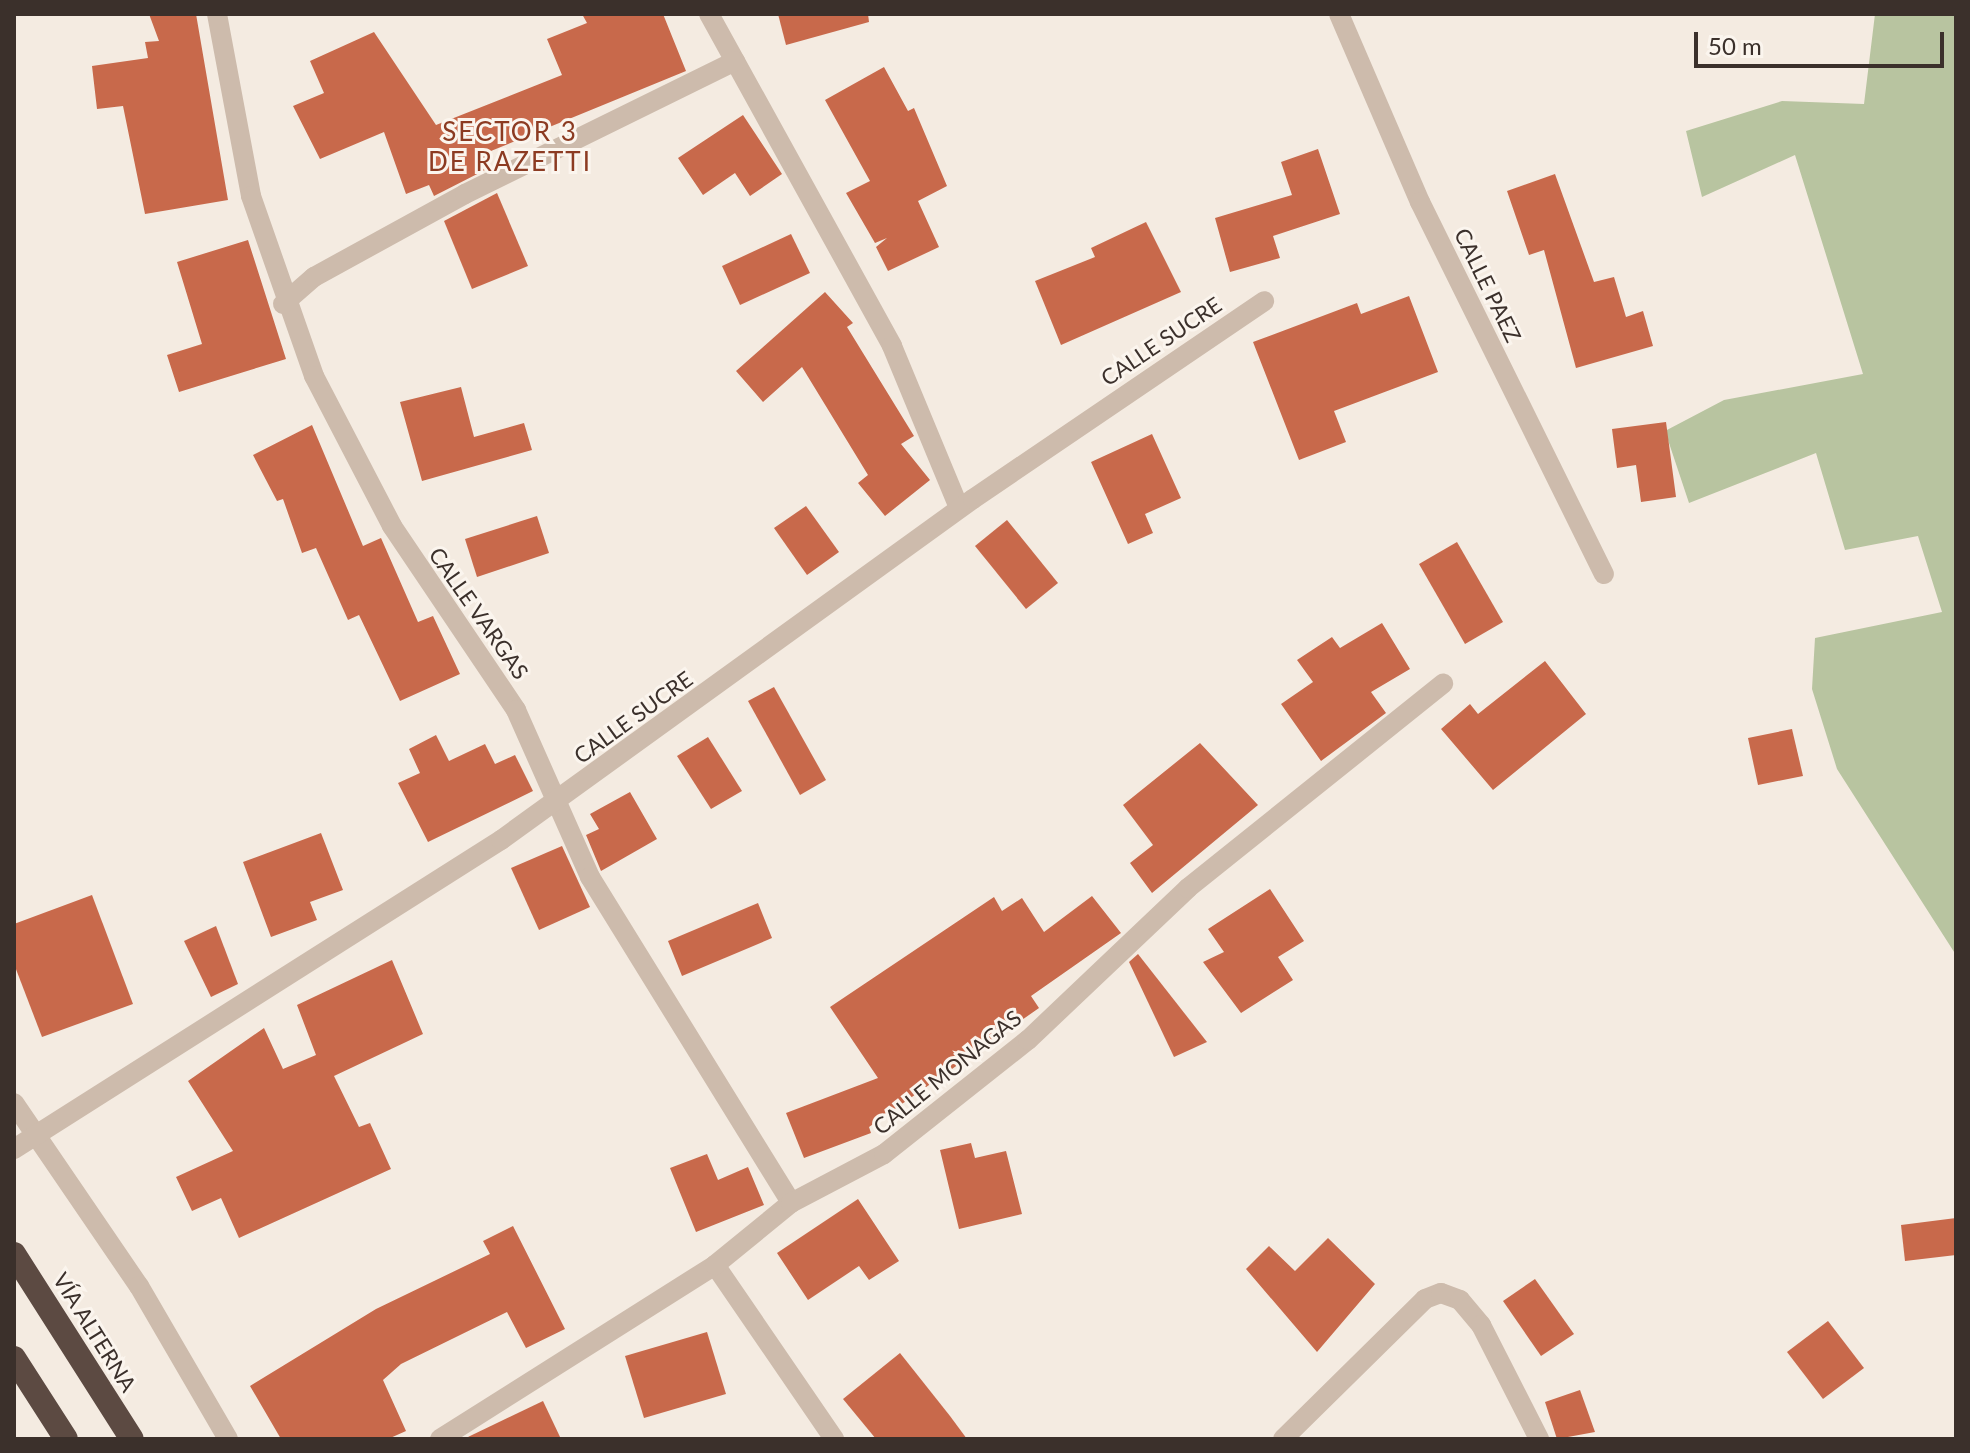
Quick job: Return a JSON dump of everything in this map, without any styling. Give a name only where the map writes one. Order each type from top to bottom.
[{"type":"highway","name":"VÍA ALTERNA","points":[[14,1254],[132,1439]]},
{"type":"highway","points":[[14,1358],[66,1439]]},
{"type":"street","name":"CALLE VARGAS","points":[[217,14],[251,196],[283,304],[392,526],[516,710],[554,803],[598,889],[791,1203]]},
{"type":"street","points":[[709,14],[892,346],[959,508]]},
{"type":"street","name":"CALLE PAEZ","points":[[1339,14],[1420,202],[1604,574]]},
{"type":"street","points":[[283,304],[314,277],[465,194],[735,61]]},
{"type":"street","name":"CALLE SUCRE","points":[[14,1149],[35,1132],[277,986],[554,803],[959,508],[1264,301]]},
{"type":"street","name":"CALLE MONAGAS","points":[[440,1439],[715,1265],[791,1203],[884,1154],[1017,1049],[1188,888],[1443,684]]},
{"type":"street","points":[[14,1103],[139,1286],[228,1439]]},
{"type":"street","points":[[715,1265],[834,1439]]},
{"type":"street","points":[[1283,1439],[1425,1299],[1441,1293],[1460,1300],[1481,1325],[1539,1439]]},
{"type":"green space","points":[[1875,14],[1956,14],[1956,955],[1837,769],[1812,689],[1815,638],[1942,612],[1918,536],[1845,550],[1816,453],[1689,503],[1665,431],[1724,400],[1863,374],[1795,155],[1702,197],[1686,131],[1782,101],[1864,104]]},
{"type":"building","points":[[149,14],[196,14],[228,200],[145,214],[123,106],[97,109],[92,66],[148,58],[145,42],[159,41]]},
{"type":"building","points":[[582,14],[663,14],[686,71],[486,153],[487,169],[434,196],[429,185],[406,194],[384,132],[320,159],[293,106],[324,93],[310,61],[374,32],[436,125],[562,75],[547,39],[587,23]]},
{"type":"building","points":[[778,14],[868,14],[869,22],[786,45]]},
{"type":"building","points":[[884,67],[908,111],[914,108],[947,186],[918,201],[939,247],[888,271],[876,247],[887,238],[875,243],[846,193],[870,181],[825,100]]},
{"type":"building","points":[[743,115],[782,174],[750,196],[735,173],[703,195],[678,158]]},
{"type":"building","points":[[1318,149],[1340,214],[1273,236],[1280,258],[1230,272],[1215,218],[1292,195],[1281,162]]},
{"type":"building","points":[[1555,174],[1594,282],[1614,277],[1626,317],[1643,311],[1653,346],[1576,368],[1544,250],[1529,255],[1507,191]]},
{"type":"building","points":[[497,193],[528,266],[472,289],[444,221]]},
{"type":"building","points":[[1146,222],[1181,292],[1061,345],[1035,281],[1095,257],[1091,248]]},
{"type":"building","points":[[791,234],[810,273],[740,305],[722,266]]},
{"type":"building","points":[[248,240],[286,359],[179,392],[167,355],[202,344],[177,262]]},
{"type":"building","points":[[825,292],[853,323],[847,327],[914,436],[901,444],[930,480],[885,516],[858,483],[868,475],[802,367],[763,402],[736,371]]},
{"type":"building","points":[[1409,296],[1438,372],[1334,411],[1346,442],[1299,460],[1253,342],[1357,303],[1361,314]]},
{"type":"building","points":[[461,387],[474,437],[524,423],[532,450],[422,481],[400,402]]},
{"type":"building","points":[[1666,422],[1676,497],[1641,502],[1636,465],[1617,468],[1612,429]]},
{"type":"building","points":[[312,425],[363,546],[381,538],[418,622],[433,616],[460,674],[400,701],[359,615],[348,620],[316,548],[302,553],[283,499],[277,501],[253,455]]},
{"type":"building","points":[[1152,434],[1181,498],[1145,514],[1153,533],[1128,544],[1091,462]]},
{"type":"building","points":[[806,506],[839,552],[807,575],[774,528]]},
{"type":"building","points":[[537,516],[549,553],[477,577],[465,539]]},
{"type":"building","points":[[1007,520],[1058,583],[1026,609],[975,546]]},
{"type":"building","points":[[1457,542],[1503,622],[1465,644],[1419,564]]},
{"type":"building","points":[[1382,623],[1410,669],[1371,692],[1386,713],[1321,761],[1281,704],[1313,682],[1297,660],[1332,637],[1340,648]]},
{"type":"building","points":[[1545,661],[1586,714],[1493,790],[1441,729],[1470,704],[1478,714]]},
{"type":"building","points":[[774,687],[826,780],[800,795],[748,701]]},
{"type":"building","points":[[1792,729],[1803,776],[1758,785],[1748,738]]},
{"type":"building","points":[[436,735],[449,761],[485,744],[495,764],[515,755],[533,791],[428,842],[398,783],[420,773],[409,749]]},
{"type":"building","points":[[708,737],[742,791],[711,809],[677,756]]},
{"type":"building","points":[[1200,743],[1258,805],[1152,893],[1130,863],[1153,845],[1123,805]]},
{"type":"building","points":[[630,792],[657,839],[601,871],[586,835],[599,829],[590,814]]},
{"type":"building","points":[[321,833],[343,890],[310,902],[317,920],[271,937],[243,862]]},
{"type":"building","points":[[562,846],[590,907],[539,930],[511,868]]},
{"type":"building","points":[[1270,889],[1304,941],[1278,957],[1293,980],[1241,1013],[1203,962],[1224,952],[1208,929]]},
{"type":"building","points":[[92,895],[133,1004],[42,1037],[14,964],[14,924]]},
{"type":"building","points":[[1092,896],[1121,933],[1031,996],[1039,1008],[869,1127],[871,1133],[804,1158],[786,1113],[878,1078],[830,1007],[994,897],[1002,911],[1022,898],[1044,932]]},
{"type":"building","points":[[758,903],[772,938],[682,976],[668,941]]},
{"type":"building","points":[[216,926],[238,984],[211,997],[184,941]]},
{"type":"building","points":[[1138,954],[1207,1042],[1174,1057],[1129,962]]},
{"type":"building","points":[[392,960],[423,1034],[334,1076],[359,1127],[370,1123],[391,1169],[239,1238],[221,1198],[192,1211],[176,1177],[233,1151],[188,1081],[264,1028],[283,1069],[316,1055],[297,1005]]},
{"type":"building","points":[[971,1143],[975,1158],[1006,1151],[1022,1214],[959,1229],[940,1150]]},
{"type":"building","points":[[707,1154],[718,1180],[748,1167],[764,1205],[696,1232],[670,1168]]},
{"type":"building","points":[[858,1199],[899,1261],[869,1280],[859,1266],[808,1300],[777,1253]]},
{"type":"building","points":[[1956,1218],[1956,1255],[1905,1261],[1901,1225]]},
{"type":"building","points":[[513,1226],[565,1329],[526,1348],[507,1312],[401,1364],[383,1380],[406,1431],[388,1439],[281,1439],[250,1386],[376,1309],[490,1254],[483,1241]]},
{"type":"building","points":[[1328,1238],[1375,1284],[1317,1352],[1246,1269],[1269,1246],[1295,1271]]},
{"type":"building","points":[[1535,1279],[1574,1334],[1541,1356],[1503,1301]]},
{"type":"building","points":[[1828,1321],[1864,1368],[1823,1399],[1787,1352]]},
{"type":"building","points":[[707,1332],[726,1394],[644,1418],[625,1356]]},
{"type":"building","points":[[900,1353],[967,1439],[876,1439],[843,1399]]},
{"type":"building","points":[[1580,1390],[1595,1432],[1557,1439],[1545,1402]]},
{"type":"building","points":[[543,1401],[561,1439],[464,1439],[470,1436]]},
{"type":"district","name":"SECTOR 3 DE RAZETTI","points":[[510,147]]}]
